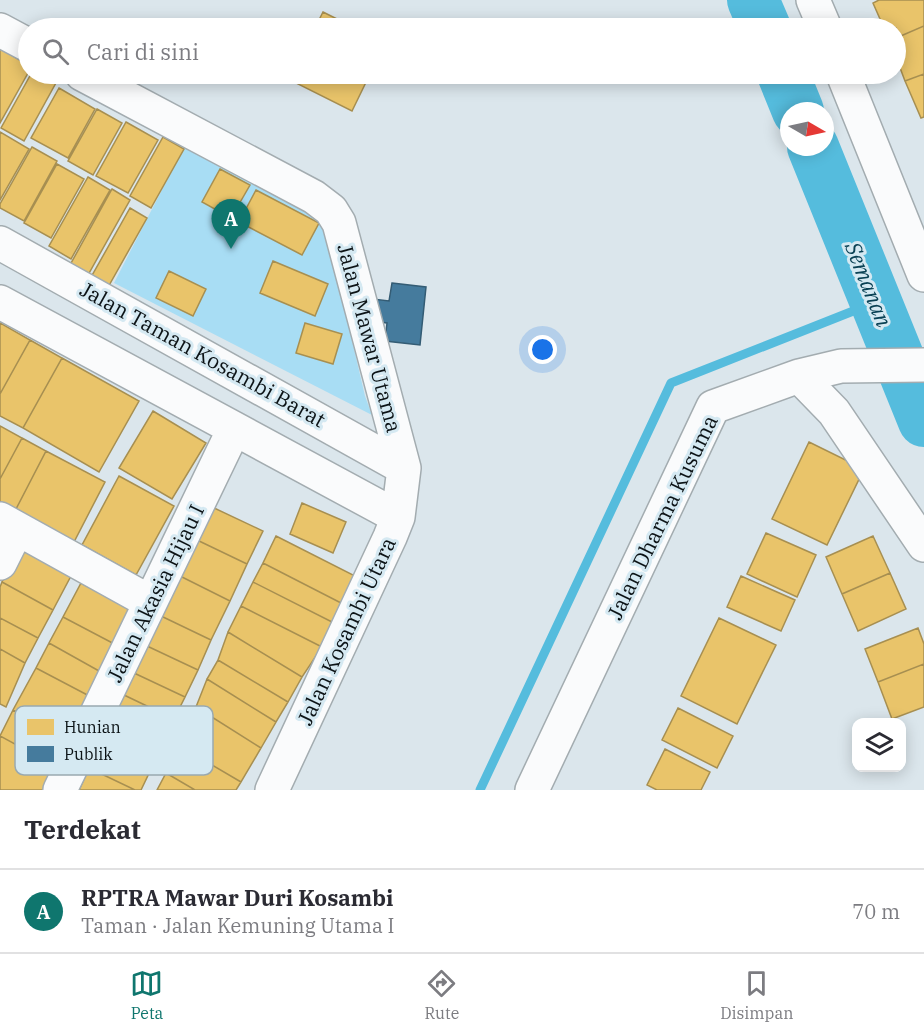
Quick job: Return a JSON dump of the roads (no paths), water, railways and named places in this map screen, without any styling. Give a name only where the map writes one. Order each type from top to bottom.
[{"type":"street","points":[[813,0],[821,18]]},
{"type":"street","points":[[0,30],[18,40]]},
{"type":"street","name":"Jalan Mawar Utama","points":[[101,84],[314,197],[331,210],[339,223],[404,468]]},
{"type":"street","points":[[847,84],[924,275]]},
{"type":"street","name":"Jalan Taman Kosambi Barat","points":[[0,243],[404,468]]},
{"type":"street","points":[[0,302],[398,517]]},
{"type":"street","name":"Jalan Dharma Kusuma","points":[[532,790],[708,414],[720,402],[799,376],[841,366],[924,365]]},
{"type":"street","points":[[799,376],[834,412],[924,544]]},
{"type":"street","name":"Jalan Akasia Hijau I","points":[[100,706],[234,429]]},
{"type":"street","name":"Jalan Kosambi Utara","points":[[272,790],[398,517],[404,468]]},
{"type":"street","points":[[0,563],[8,524],[150,602]]},
{"type":"street","name":"Jalan Akasia Hijau I","points":[[60,790],[67,775]]},
{"type":"waterway","name":"Semanan","points":[[753,0],[761,18]]},
{"type":"waterway","name":"Semanan","points":[[787,84],[794,102]]},
{"type":"waterway","name":"Semanan","points":[[817,156],[924,421]]},
{"type":"waterway","points":[[480,790],[671,383],[876,302]]},
{"type":"place","name":"RPTRA Mawar Duri Kosambi","points":[[231,249]]}]
